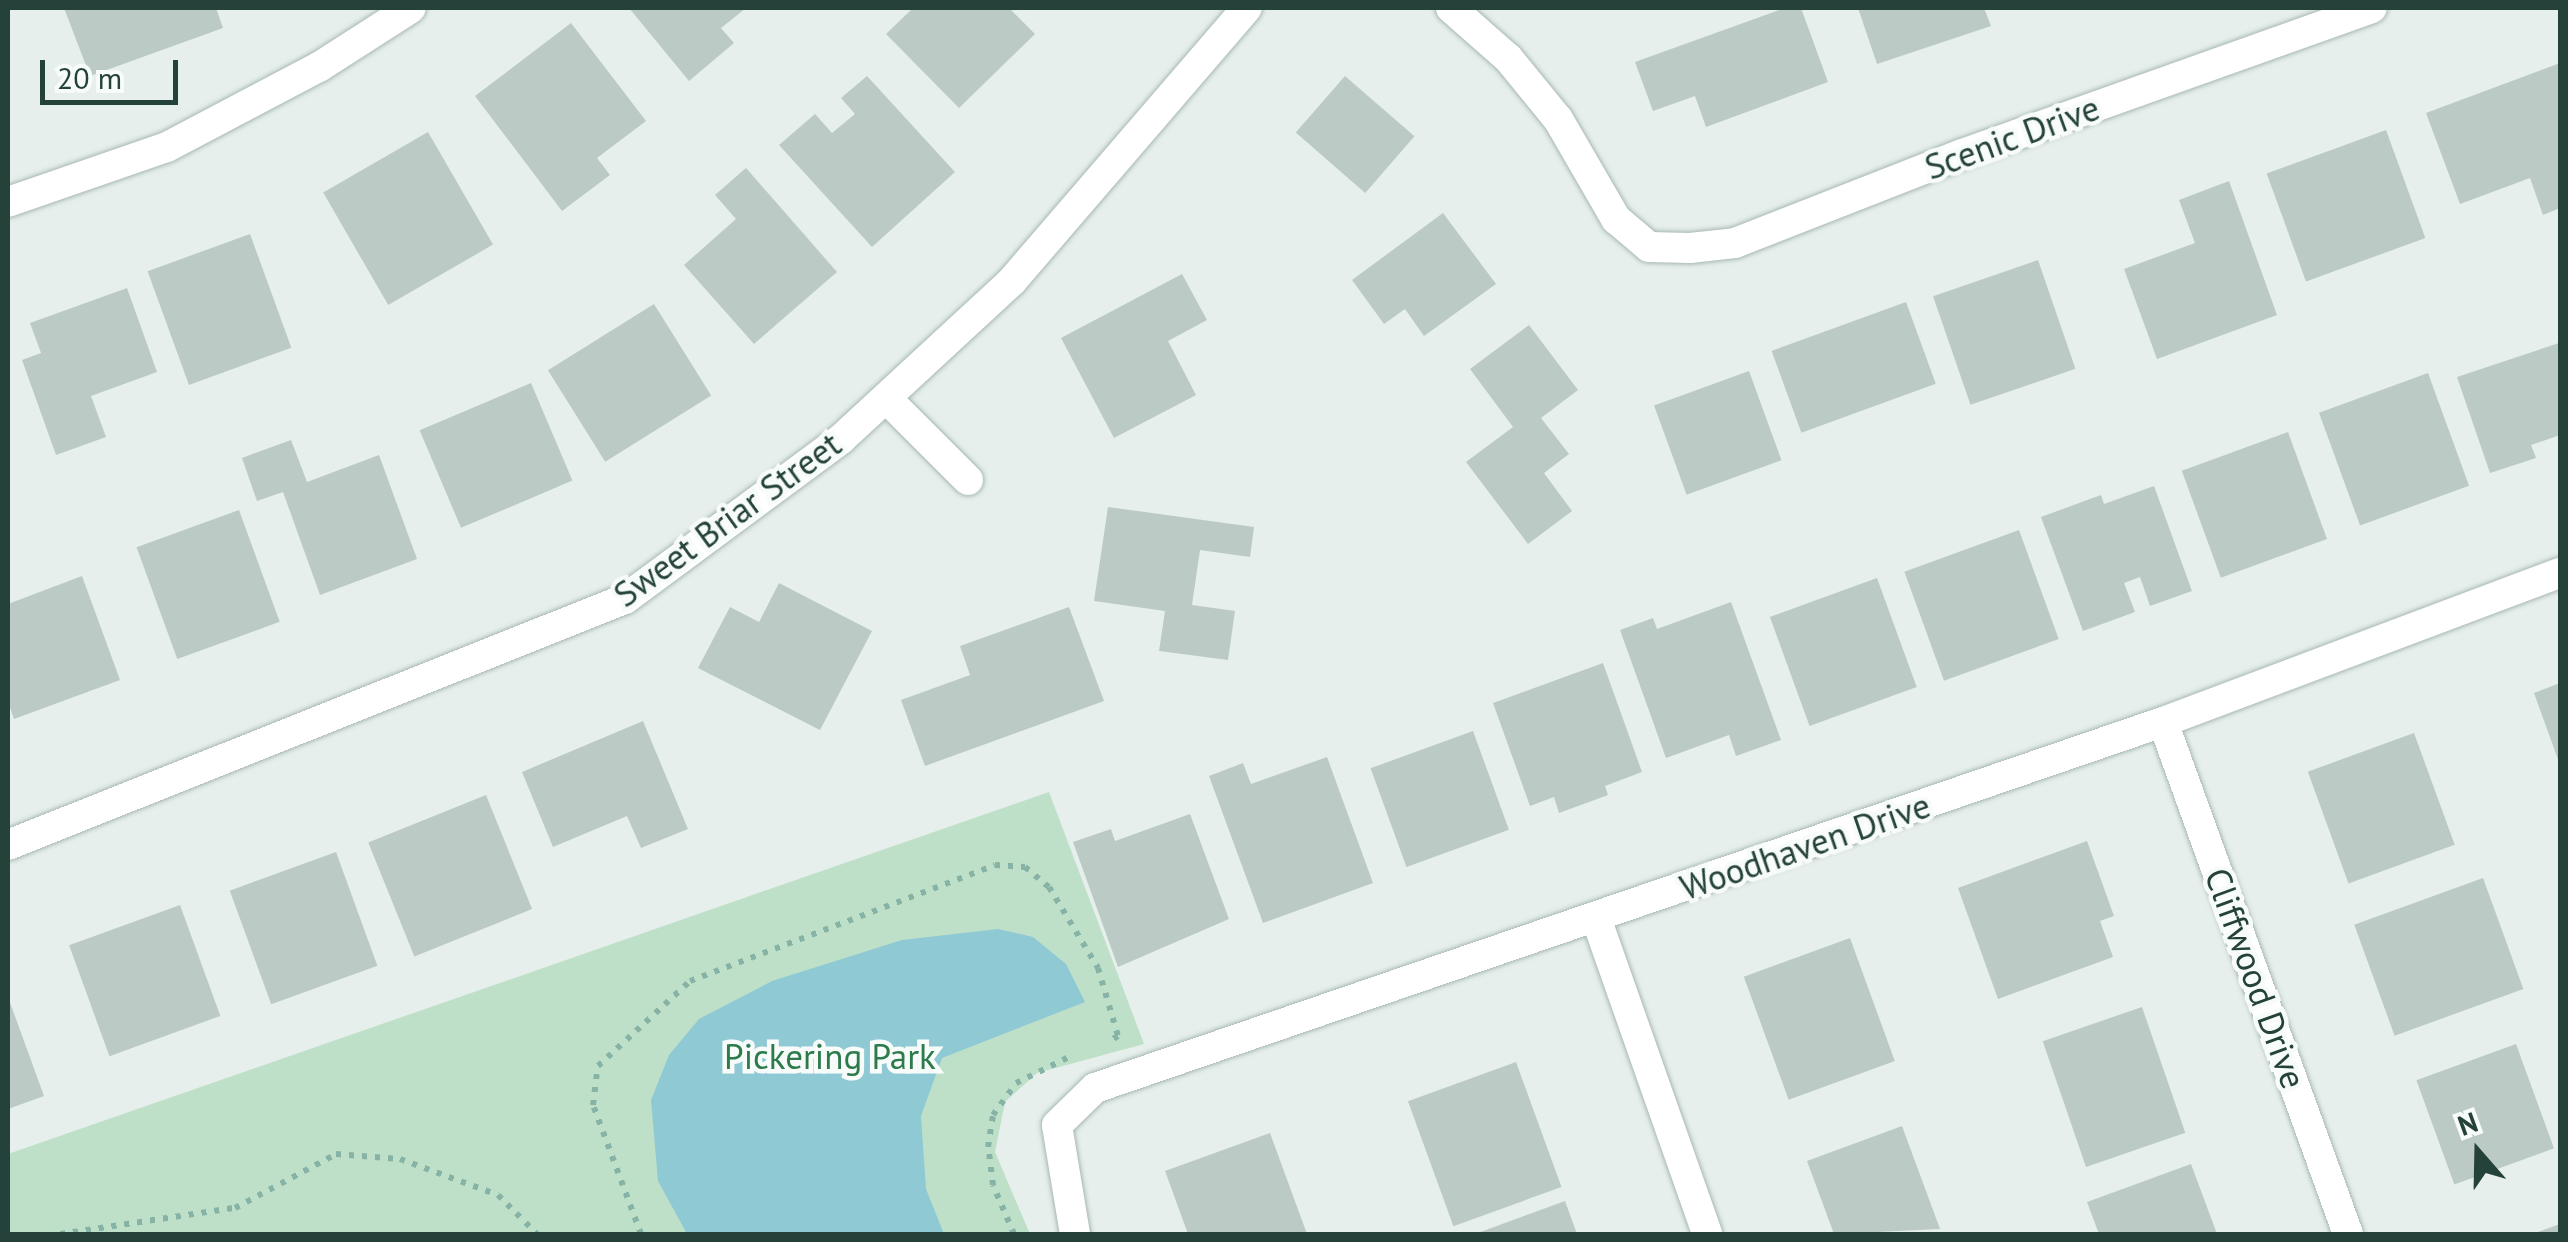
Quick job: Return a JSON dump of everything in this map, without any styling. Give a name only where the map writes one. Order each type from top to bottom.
[{"type":"street","points":[[10,193],[166,147],[319,67],[412,8]]},
{"type":"street","name":"Sweet Briar Street","points":[[8,845],[625,599],[772,496],[1012,282],[1247,8]]},
{"type":"street","name":"Scenic Drive","points":[[1451,8],[1508,58],[1558,119],[1616,219],[1649,247],[1735,243],[1962,154],[2372,8]]},
{"type":"street","points":[[886,398],[968,480]]},
{"type":"street","name":"Woodhaven Drive","points":[[1076,1234],[1057,1125],[1096,1088],[2163,722],[2560,573]]},
{"type":"street","name":"Cliffwood Drive","points":[[2163,722],[2348,1234]]},
{"type":"street","points":[[1596,918],[1707,1234]]},
{"type":"path","points":[[641,1234],[593,1105],[598,1066],[690,981],[995,865],[1025,867],[1049,888],[1098,968],[1118,1036]]},
{"type":"path","points":[[60,1234],[235,1208],[336,1154],[400,1159],[498,1196],[537,1234]]},
{"type":"green space","name":"Pickering Park","points":[[1049,792],[1144,1044],[1037,1073],[1005,1102],[995,1152],[1030,1234],[8,1234],[8,1154]]},
{"type":"water","points":[[998,929],[1033,937],[1066,964],[1085,1002],[942,1058],[921,1116],[926,1189],[944,1234],[687,1234],[658,1181],[651,1100],[669,1055],[699,1019],[772,981],[902,940]]},
{"type":"building","points":[[64,8],[216,8],[223,28],[90,76]]},
{"type":"building","points":[[629,8],[746,8],[721,28],[734,43],[689,81]]},
{"type":"building","points":[[913,8],[1009,8],[1035,34],[959,108],[886,34]]},
{"type":"building","points":[[1785,8],[1801,8],[1828,82],[1706,127],[1695,96],[1653,111],[1635,62]]},
{"type":"building","points":[[1858,8],[1984,8],[1991,26],[1877,64]]},
{"type":"building","points":[[571,23],[646,121],[597,158],[610,175],[562,211],[475,96]]},
{"type":"building","points":[[2560,63],[2560,208],[2543,215],[2530,178],[2460,204],[2426,113]]},
{"type":"building","points":[[867,76],[955,172],[872,247],[779,145],[815,114],[832,133],[855,114],[841,98]]},
{"type":"building","points":[[1345,76],[1414,136],[1365,193],[1296,133]]},
{"type":"building","points":[[2386,130],[2425,238],[2306,282],[2267,173]]},
{"type":"building","points":[[428,132],[493,245],[388,305],[323,192]]},
{"type":"building","points":[[746,168],[837,272],[754,344],[684,265],[736,219],[715,195]]},
{"type":"building","points":[[2229,181],[2277,315],[2157,359],[2124,269],[2195,243],[2179,200]]},
{"type":"building","points":[[1443,213],[1496,284],[1424,336],[1405,309],[1384,324],[1352,280]]},
{"type":"building","points":[[250,234],[291,348],[189,385],[148,271]]},
{"type":"building","points":[[2038,260],[2075,369],[1970,405],[1933,296]]},
{"type":"building","points":[[1182,274],[1207,320],[1168,341],[1196,395],[1114,438],[1061,338]]},
{"type":"building","points":[[127,288],[157,372],[91,396],[106,437],[56,455],[22,360],[41,353],[30,323]]},
{"type":"building","points":[[1906,302],[1936,384],[1801,433],[1772,351]]},
{"type":"building","points":[[654,304],[711,396],[605,462],[548,370]]},
{"type":"building","points":[[1529,325],[1578,390],[1541,418],[1569,454],[1544,473],[1572,511],[1528,544],[1466,462],[1513,427],[1470,369]]},
{"type":"building","points":[[2559,343],[2560,435],[2531,445],[2536,458],[2490,473],[2457,377]]},
{"type":"building","points":[[1749,371],[1781,460],[1687,495],[1654,406]]},
{"type":"building","points":[[2428,373],[2469,486],[2360,525],[2319,413]]},
{"type":"building","points":[[531,383],[572,481],[461,528],[420,430]]},
{"type":"building","points":[[2288,432],[2327,539],[2221,578],[2182,471]]},
{"type":"building","points":[[291,440],[307,482],[379,455],[417,559],[320,595],[283,492],[257,501],[242,458]]},
{"type":"building","points":[[2154,486],[2192,591],[2150,606],[2140,577],[2124,583],[2135,612],[2083,631],[2041,517],[2101,495],[2104,504]]},
{"type":"building","points":[[1108,507],[1254,527],[1250,557],[1200,550],[1192,605],[1235,611],[1228,660],[1159,651],[1165,611],[1094,601]]},
{"type":"building","points":[[239,510],[280,622],[177,659],[137,547]]},
{"type":"building","points":[[2019,530],[2059,639],[1944,681],[1904,572]]},
{"type":"building","points":[[82,576],[120,680],[14,719],[8,702],[8,604]]},
{"type":"building","points":[[1877,578],[1917,687],[1810,726],[1770,617]]},
{"type":"building","points":[[779,583],[872,631],[820,730],[698,668],[730,607],[759,622]]},
{"type":"building","points":[[1731,602],[1781,740],[1736,756],[1729,735],[1666,758],[1620,630],[1653,618],[1657,629]]},
{"type":"building","points":[[1069,607],[1104,701],[925,766],[901,700],[970,675],[960,646]]},
{"type":"building","points":[[1603,663],[1642,772],[1605,786],[1608,795],[1559,813],[1554,797],[1530,806],[1493,703]]},
{"type":"building","points":[[2560,683],[2560,765],[2534,693]]},
{"type":"building","points":[[643,721],[688,829],[641,848],[627,816],[553,847],[522,772]]},
{"type":"building","points":[[1473,731],[1509,830],[1406,867],[1371,768]]},
{"type":"building","points":[[2414,733],[2455,845],[2349,883],[2308,772]]},
{"type":"building","points":[[1327,757],[1373,883],[1263,923],[1209,776],[1243,763],[1251,784]]},
{"type":"building","points":[[486,795],[532,909],[414,957],[368,843]]},
{"type":"building","points":[[1190,814],[1229,919],[1118,967],[1073,842],[1111,829],[1115,841]]},
{"type":"building","points":[[2087,841],[2114,916],[2100,921],[2113,957],[1998,999],[1958,888]]},
{"type":"building","points":[[336,852],[377,966],[271,1004],[230,891]]},
{"type":"building","points":[[2483,878],[2523,989],[2395,1036],[2354,925]]},
{"type":"building","points":[[180,905],[220,1016],[109,1056],[69,945]]},
{"type":"building","points":[[1850,938],[1895,1061],[1789,1100],[1744,977]]},
{"type":"building","points":[[8,997],[44,1096],[8,1109]]},
{"type":"building","points":[[2142,1007],[2185,1133],[2086,1167],[2043,1041]]},
{"type":"building","points":[[2516,1044],[2554,1148],[2454,1185],[2416,1080]]},
{"type":"building","points":[[1516,1062],[1561,1187],[1453,1226],[1408,1101]]},
{"type":"building","points":[[1902,1126],[1940,1229],[1834,1234],[1807,1161]]},
{"type":"building","points":[[1270,1133],[1307,1234],[1188,1234],[1165,1171]]},
{"type":"building","points":[[2191,1164],[2217,1234],[2099,1234],[2087,1202]]},
{"type":"building","points":[[1565,1201],[1577,1234],[1475,1234]]},
{"type":"building","points":[[2560,1224],[2560,1234],[2532,1234]]}]
